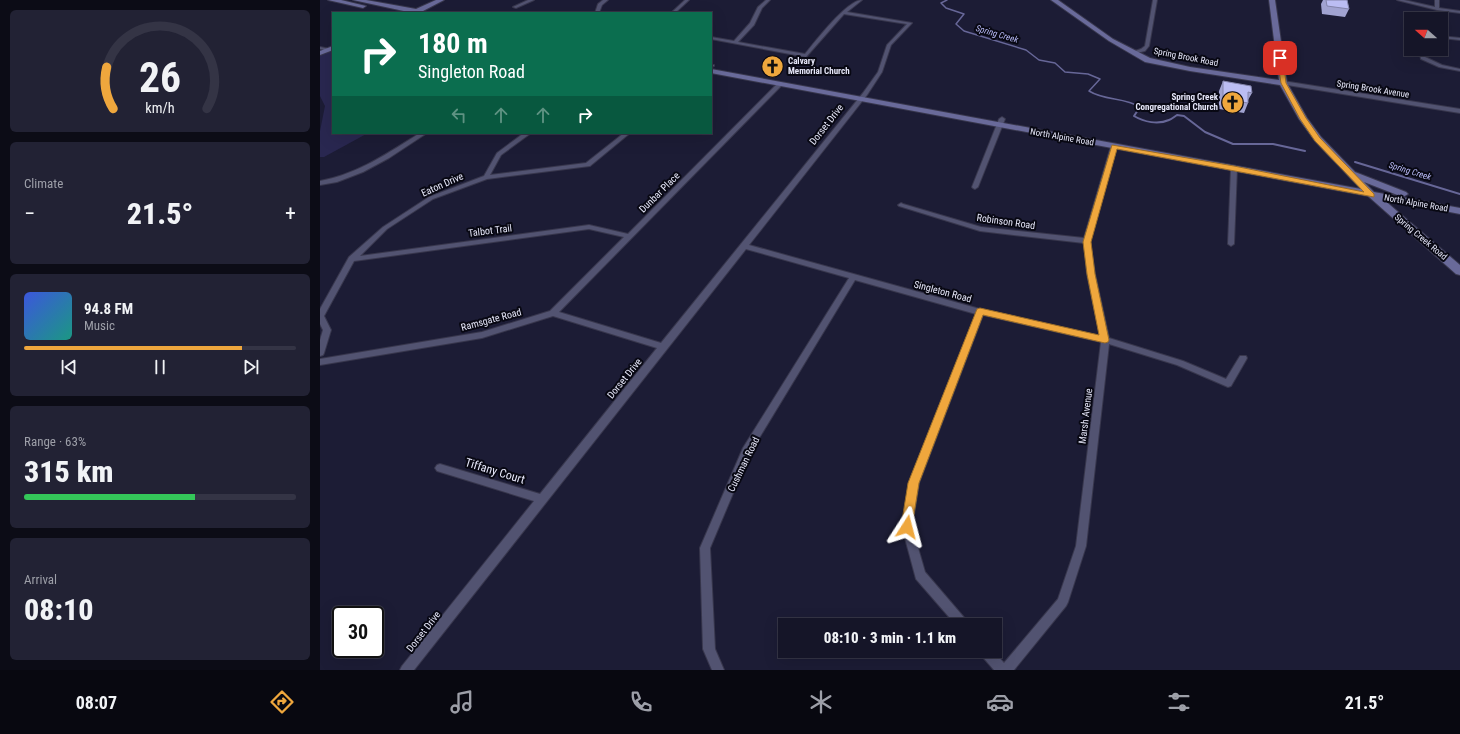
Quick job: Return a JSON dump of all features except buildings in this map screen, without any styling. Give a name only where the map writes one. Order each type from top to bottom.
[{"type":"main road","points":[[331,0],[395,12]]},
{"type":"main road","points":[[356,0],[415,12],[441,0]]},
{"type":"main road","name":"Spring Brook Road","points":[[1054,0],[1111,40],[1148,60],[1166,65],[1283,83]]},
{"type":"main road","name":"Spring Creek Road","points":[[1272,0],[1283,83],[1303,119],[1318,140],[1372,195],[1460,271]]},
{"type":"main road","points":[[320,52],[330,49]]},
{"type":"main road","name":"North Alpine Road","points":[[712,67],[780,84],[862,96]]},
{"type":"main road","name":"North Alpine Road","points":[[712,67],[1001,122],[1460,204]]},
{"type":"main road","name":"North Alpine Road","points":[[1001,122],[1114,146],[1460,211]]},
{"type":"main road","points":[[1349,172],[1403,194]]},
{"type":"street","points":[[515,7],[532,0]]},
{"type":"street","points":[[597,12],[600,4],[606,0]]},
{"type":"street","points":[[673,12],[688,0]]},
{"type":"street","points":[[735,42],[752,24],[760,6],[768,0]]},
{"type":"street","points":[[712,38],[806,56],[843,13],[860,0]]},
{"type":"street","points":[[1134,53],[1143,50],[1147,46],[1155,0]]},
{"type":"street","points":[[1399,0],[1437,9],[1460,12]]},
{"type":"street","points":[[1437,0],[1437,9]]},
{"type":"street","name":"Dorset Drive","points":[[406,670],[862,96],[880,72],[889,45],[910,23],[843,13]]},
{"type":"street","points":[[1448,38],[1460,39]]},
{"type":"street","points":[[320,48],[330,49]]},
{"type":"street","points":[[1423,56],[1423,58],[1441,66],[1460,70]]},
{"type":"street","name":"Spring Brook Avenue","points":[[1283,83],[1460,111]]},
{"type":"street","name":"Dunbar Place","points":[[553,313],[780,84]]},
{"type":"street","points":[[975,187],[1001,122]]},
{"type":"street","points":[[320,183],[337,180],[369,166],[422,134]]},
{"type":"street","points":[[486,176],[499,154],[527,134]]},
{"type":"street","name":"Eaton Drive","points":[[320,353],[327,330],[320,316],[352,258],[385,228],[431,198],[486,176],[588,165],[626,134]]},
{"type":"street","name":"Marsh Avenue","points":[[1006,670],[1062,602],[1081,546],[1105,340],[1091,274],[1087,242],[1114,146]]},
{"type":"street","points":[[1231,244],[1234,168]]},
{"type":"street","name":"Robinson Road","points":[[901,205],[980,229],[1087,242]]},
{"type":"street","name":"Talbot Trail","points":[[352,258],[589,228],[630,236]]},
{"type":"street","name":"Singleton Road","points":[[744,246],[980,312],[1105,340],[1180,363],[1228,384],[1243,358]]},
{"type":"street","name":"Cushman Road","points":[[718,670],[708,649],[705,548],[746,451],[853,277]]},
{"type":"street","points":[[957,618],[920,575],[907,527],[914,483],[980,312]]},
{"type":"street","points":[[553,313],[663,347]]},
{"type":"street","name":"Ramsgate Road","points":[[320,362],[482,335],[553,313]]},
{"type":"street","name":"Tiffany Court","points":[[440,468],[542,499]]},
{"type":"street","points":[[991,658],[1002,670]]},
{"type":"shaded area","points":[[332,49],[332,134],[366,134],[324,157],[320,157],[320,131],[325,106],[320,96],[320,54]]},
{"type":"waterway","name":"Spring Creek","points":[[947,0],[941,3],[946,8],[964,14],[956,24],[964,31],[1026,50],[1039,60],[1055,63],[1065,72],[1088,74],[1100,79],[1089,91],[1140,107]]},
{"type":"waterway","name":"Spring Creek","points":[[1140,107],[1134,116],[1142,120],[1156,123],[1165,122],[1177,115],[1184,116],[1205,132],[1233,144],[1273,144],[1305,151]]},
{"type":"waterway","name":"Spring Creek","points":[[1355,162],[1460,194]]},
{"type":"place","name":"Calvary Memorial Church","points":[[773,66]]},
{"type":"place","name":"Spring Creek Congregational Church","points":[[1233,102]]},
{"type":"route","points":[[907,527],[914,483],[980,312],[1105,340],[1091,274],[1087,242],[1114,146],[1372,195],[1318,140],[1303,119],[1283,83],[1280,58]]}]
